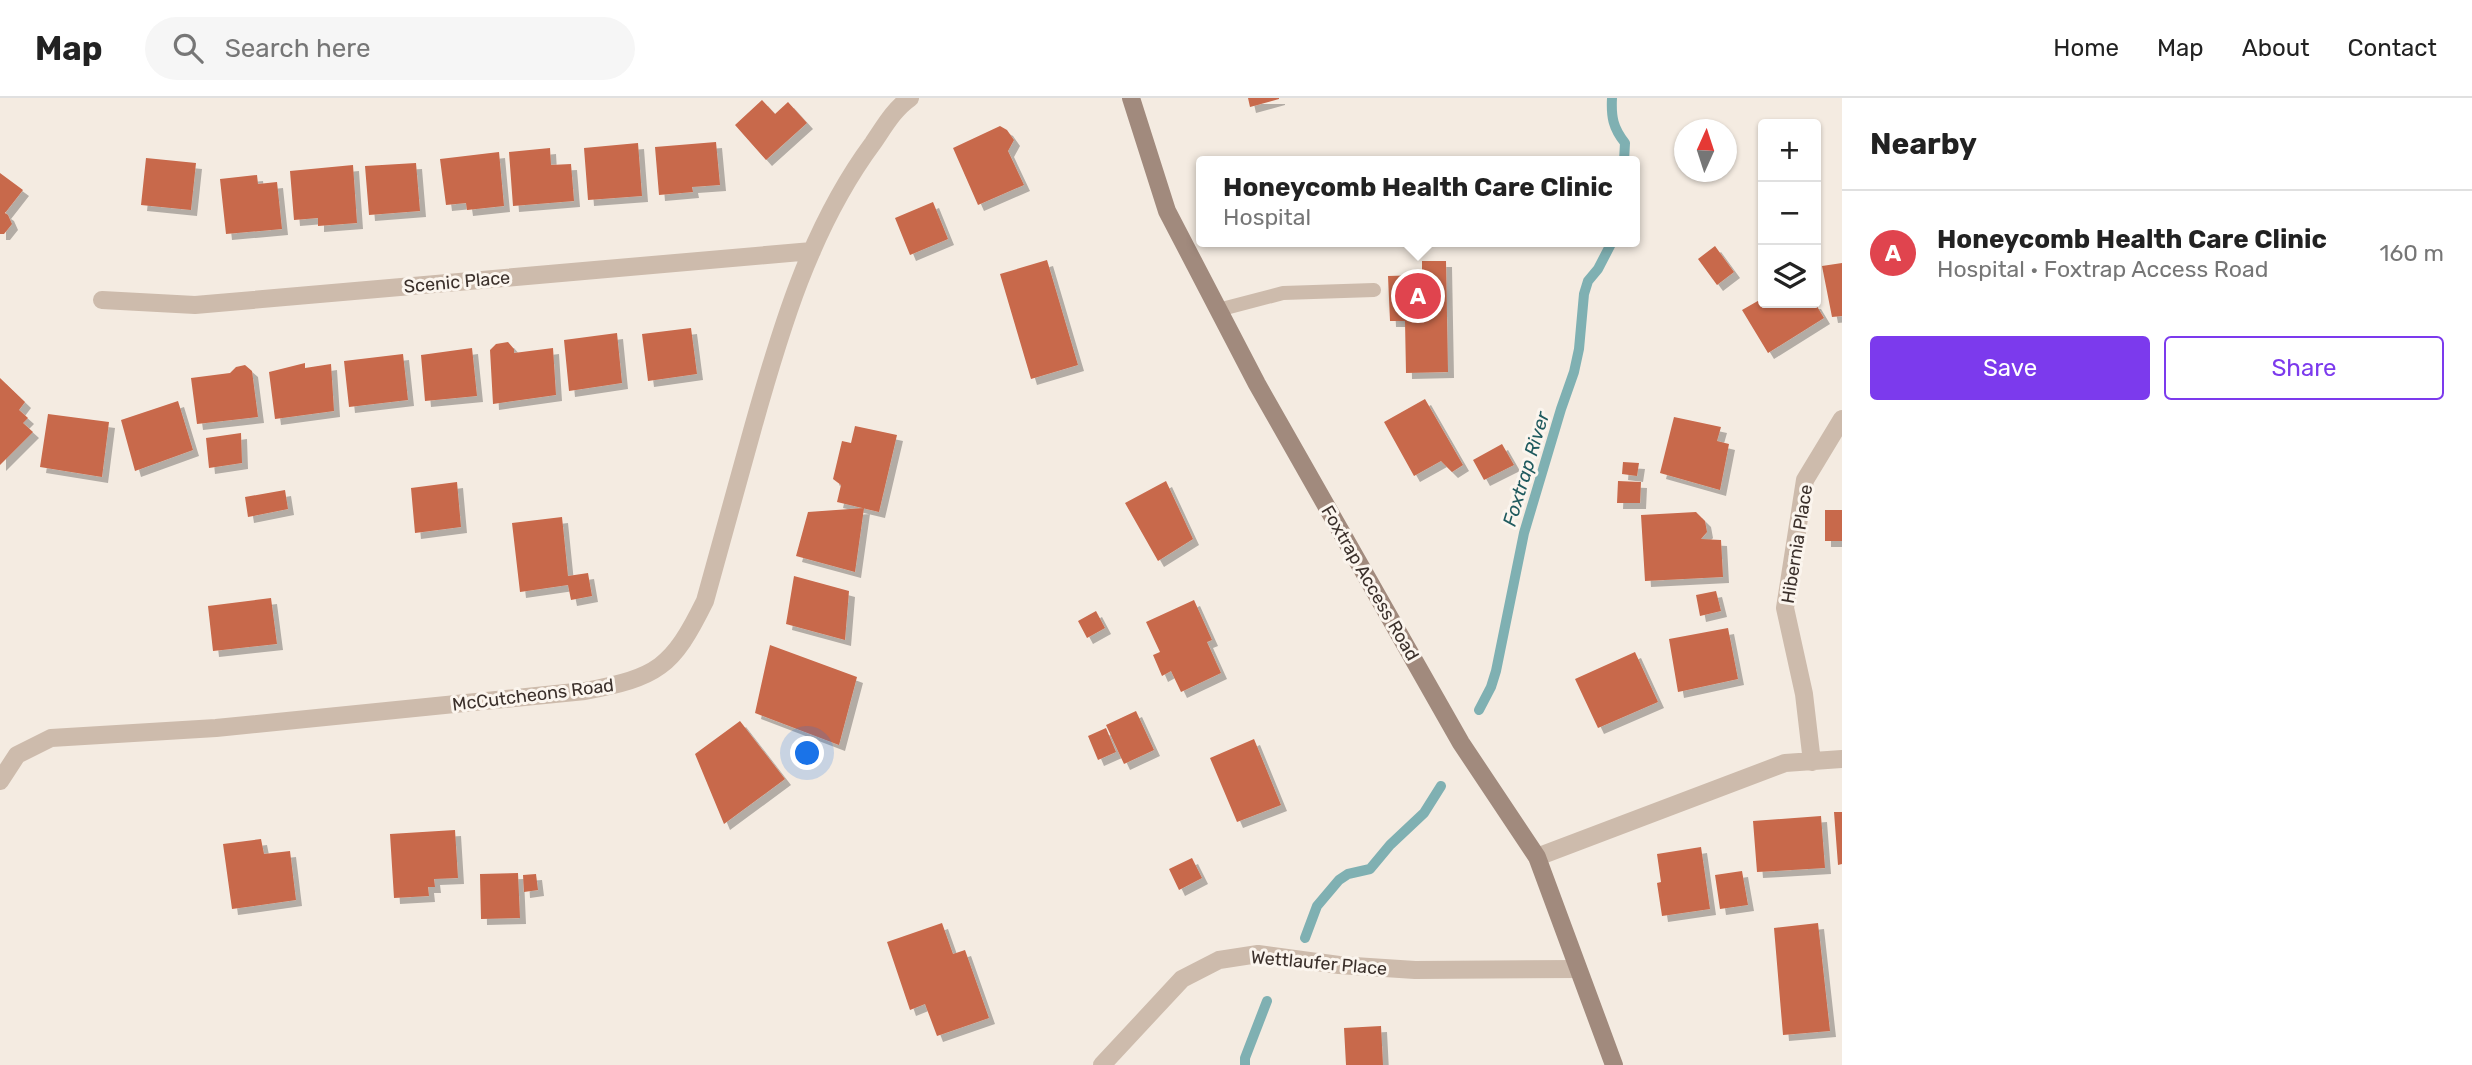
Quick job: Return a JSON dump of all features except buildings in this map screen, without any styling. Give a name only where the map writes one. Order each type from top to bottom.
[{"type":"main road","name":"Foxtrap Access Road","points":[[1130,98],[1167,211],[1257,384],[1461,743],[1537,857],[1614,1065]]},
{"type":"street","name":"McCutcheons Road","points":[[0,781],[17,755],[51,738],[216,728],[585,691],[627,683],[662,667],[686,639],[705,601],[777,339],[812,251],[833,206],[864,155],[901,104],[910,98]]},
{"type":"street","name":"Scenic Place","points":[[102,300],[195,305],[812,251]]},
{"type":"street","name":"Hibernia Place","points":[[1812,762],[1804,694],[1785,608],[1805,480],[1842,419]]},
{"type":"street","points":[[1537,857],[1785,763],[1842,759]]},
{"type":"street","name":"Wettlaufer Place","points":[[1102,1065],[1182,979],[1219,960],[1258,954],[1339,965],[1415,971],[1578,969]]},
{"type":"lane","points":[[1219,310],[1283,293],[1374,290]]},
{"type":"waterway","name":"Foxtrap River","points":[[1612,98],[1614,122],[1625,143],[1624,156]]},
{"type":"waterway","name":"Foxtrap River","points":[[1479,710],[1496,671],[1524,533],[1574,372],[1584,294],[1588,281],[1609,247]]},
{"type":"waterway","name":"Foxtrap River","points":[[1305,938],[1317,906],[1339,880],[1348,874],[1370,869],[1390,845],[1424,813],[1441,786]]},
{"type":"waterway","name":"Foxtrap River","points":[[1245,1065],[1245,1058],[1267,1001]]},
{"type":"place","name":"Honeycomb Health Care Clinic","points":[[1418,296]]}]
